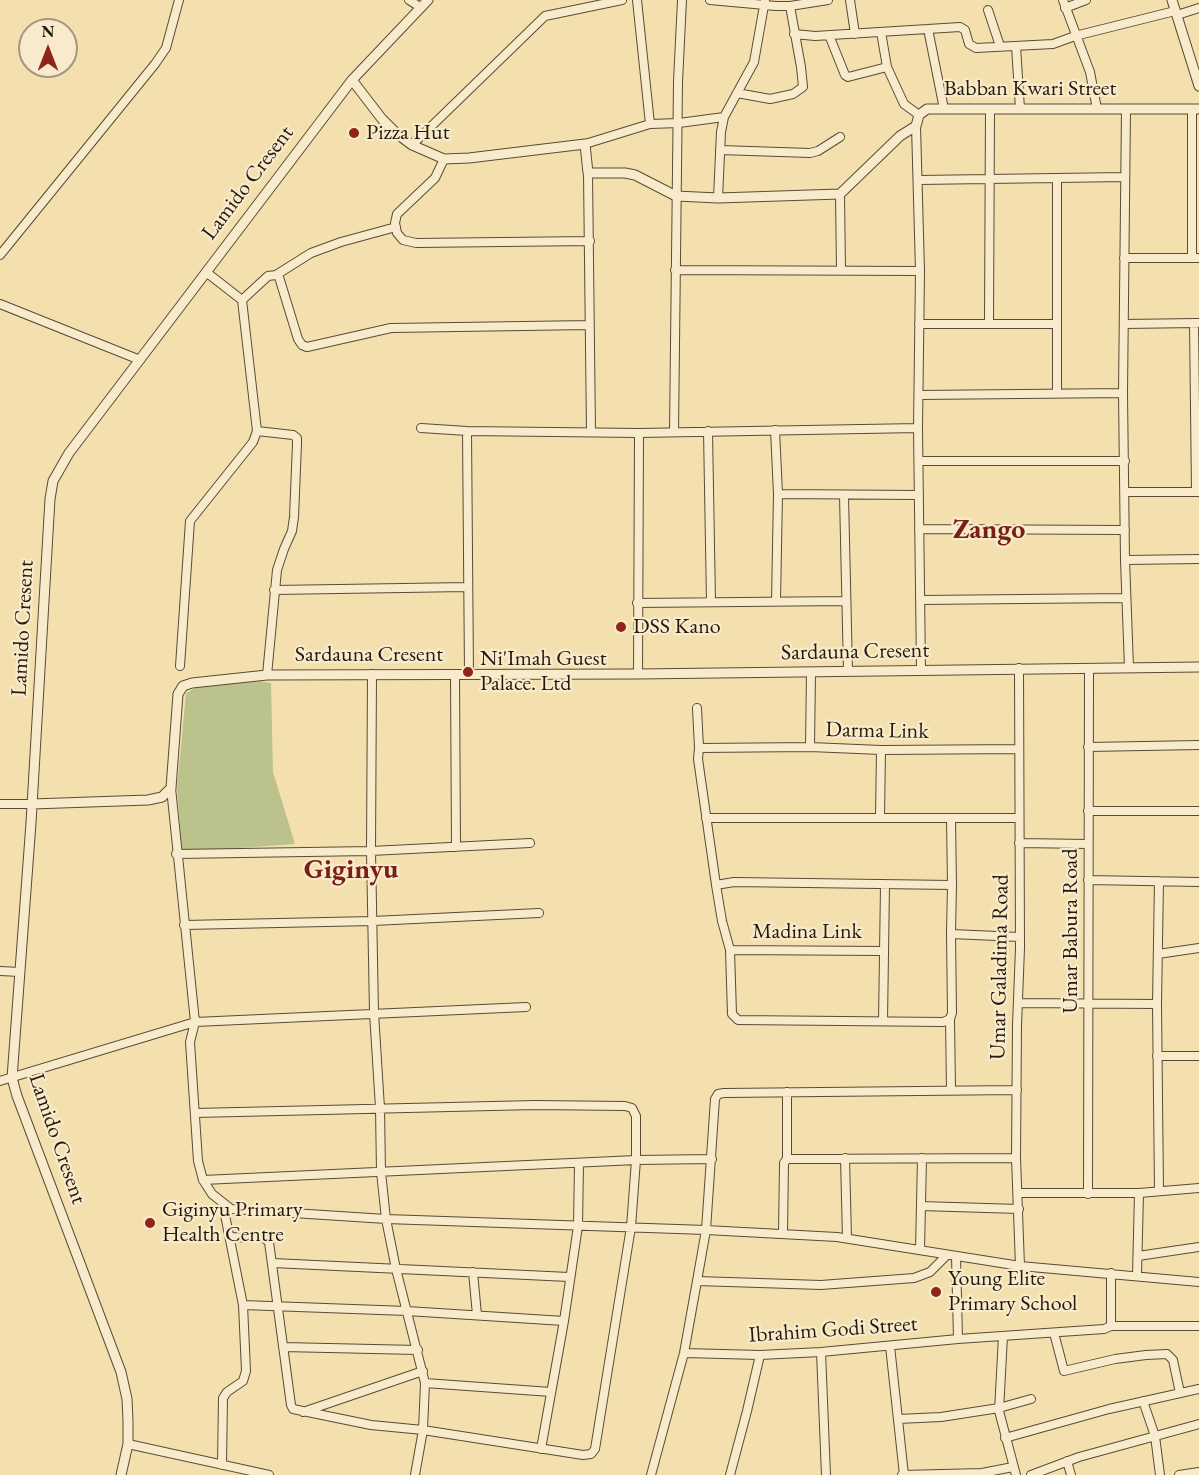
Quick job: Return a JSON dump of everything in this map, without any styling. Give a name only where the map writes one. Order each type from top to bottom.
[{"type":"street","points":[[0,255],[155,64],[166,48],[179,0]]},
{"type":"street","points":[[409,0],[420,7]]},
{"type":"street","name":"Lamido Cresent","points":[[121,1475],[128,1444],[127,1399],[121,1372],[12,1078],[53,481],[69,453],[352,80],[428,0]]},
{"type":"street","points":[[412,145],[545,16],[622,0]]},
{"type":"street","points":[[637,0],[650,124]]},
{"type":"street","points":[[674,432],[678,82],[682,0]]},
{"type":"street","points":[[710,0],[765,2],[790,6],[828,0]]},
{"type":"street","points":[[850,0],[855,34]]},
{"type":"street","points":[[1086,0],[1064,4],[1090,72],[1097,109]]},
{"type":"street","points":[[1172,0],[1199,86]]},
{"type":"street","points":[[718,198],[724,117],[754,62],[765,2]]},
{"type":"street","points":[[736,93],[770,99],[793,94],[800,90],[803,83],[790,6]]},
{"type":"street","points":[[794,34],[855,34],[960,27],[965,30],[969,44],[972,46],[1053,44],[1075,36],[1199,8]]},
{"type":"street","points":[[988,10],[1000,46]]},
{"type":"street","points":[[928,29],[944,109]]},
{"type":"street","points":[[881,32],[887,67],[904,104],[919,116]]},
{"type":"street","points":[[829,35],[845,75],[848,77],[887,67]]},
{"type":"street","points":[[1016,46],[1020,109]]},
{"type":"street","points":[[352,80],[396,134],[412,145],[444,159],[469,159],[585,144],[611,134],[650,124],[724,117]]},
{"type":"street","points":[[989,323],[990,108]]},
{"type":"street","name":"Babban Kwari Street","points":[[916,126],[919,116],[927,109],[1196,109]]},
{"type":"street","points":[[1126,109],[1123,393],[1129,667]]},
{"type":"street","points":[[1124,258],[1195,258],[1196,109]]},
{"type":"street","points":[[588,173],[625,173],[676,196],[718,198],[840,194],[900,136],[916,126],[920,271],[918,428],[921,670]]},
{"type":"street","points":[[720,150],[810,153],[818,151],[840,137]]},
{"type":"street","points":[[585,144],[590,241],[591,432]]},
{"type":"street","points":[[444,159],[435,178],[397,214],[397,233],[403,240],[416,243],[590,241]]},
{"type":"street","points":[[919,180],[1124,177]]},
{"type":"street","points":[[1057,178],[1058,393]]},
{"type":"street","points":[[840,194],[841,270]]},
{"type":"street","points":[[242,300],[268,276],[276,275],[311,253],[340,242],[396,227]]},
{"type":"street","points":[[675,270],[920,271]]},
{"type":"street","points":[[180,666],[190,521],[253,442],[257,431],[242,300],[206,272]]},
{"type":"street","points":[[276,275],[279,278],[298,339],[302,345],[307,347],[390,328],[589,325]]},
{"type":"street","points":[[0,304],[140,360]]},
{"type":"street","points":[[1124,324],[1196,323],[1198,492],[1125,492]]},
{"type":"street","points":[[919,324],[1057,324]]},
{"type":"street","points":[[919,395],[1123,393]]},
{"type":"street","points":[[421,428],[467,431],[639,433],[918,428]]},
{"type":"street","points":[[775,430],[778,494],[776,601]]},
{"type":"street","points":[[257,431],[293,435],[297,438],[294,518],[292,531],[277,570],[267,675]]},
{"type":"street","points":[[467,431],[469,674]]},
{"type":"street","points":[[708,431],[711,602]]},
{"type":"street","points":[[638,674],[639,433]]},
{"type":"street","points":[[919,461],[1125,461]]},
{"type":"street","points":[[778,494],[919,495]]},
{"type":"street","points":[[844,496],[848,671]]},
{"type":"street","points":[[919,529],[1125,530]]},
{"type":"street","points":[[1125,560],[1199,559]]},
{"type":"street","points":[[274,590],[467,587]]},
{"type":"street","points":[[920,600],[1126,598]]},
{"type":"street","points":[[637,603],[846,601]]},
{"type":"street","name":"Sardauna Cresent","points":[[171,788],[178,694],[183,686],[192,683],[267,675],[638,674],[1199,667]]},
{"type":"street","name":"Umar Galadima Road","points":[[1019,668],[1020,937],[1016,1158],[1020,1266]]},
{"type":"street","name":"Umar Babura Road","points":[[1088,1194],[1089,668]]},
{"type":"street","name":"Darma Link","points":[[811,672],[810,747],[881,750],[1019,749]]},
{"type":"street","points":[[372,674],[371,851],[374,1013],[380,1108],[381,1172],[386,1219],[396,1269],[425,1383],[423,1430],[415,1475]]},
{"type":"street","points":[[455,674],[456,847]]},
{"type":"street","points":[[697,708],[698,759],[706,818],[722,921],[730,950],[732,1014],[738,1020],[944,1022],[950,1019]]},
{"type":"street","points":[[1088,747],[1199,745]]},
{"type":"street","points":[[699,748],[810,747]]},
{"type":"street","points":[[880,819],[881,750]]},
{"type":"street","points":[[0,804],[148,800],[162,797],[171,788]]},
{"type":"street","points":[[171,788],[195,1022],[190,1042],[198,1161],[203,1180],[223,1205],[240,1211],[386,1219],[706,1230],[847,1238],[1020,1266],[1199,1282]]},
{"type":"street","points":[[1088,811],[1199,811]]},
{"type":"street","points":[[706,818],[1019,818]]},
{"type":"street","points":[[951,819],[951,1090]]},
{"type":"street","points":[[176,854],[371,851],[530,843]]},
{"type":"street","points":[[1018,843],[1088,844]]},
{"type":"street","points":[[1088,880],[1199,882]]},
{"type":"street","points":[[1159,881],[1157,1056],[1160,1191]]},
{"type":"street","points":[[717,885],[734,882],[951,885]]},
{"type":"street","points":[[883,1021],[885,885]]},
{"type":"street","points":[[184,925],[373,921],[538,913]]},
{"type":"street","points":[[951,934],[1020,937]]},
{"type":"street","points":[[1158,954],[1199,948]]},
{"type":"street","name":"Madina Link","points":[[730,950],[884,951]]},
{"type":"street","points":[[0,971],[20,972]]},
{"type":"street","points":[[1018,1003],[1157,1004]]},
{"type":"street","points":[[0,1081],[195,1022],[526,1007]]},
{"type":"street","points":[[1157,1056],[1199,1056]]},
{"type":"street","points":[[651,1475],[684,1353],[706,1230],[715,1099],[718,1094],[1017,1090]]},
{"type":"street","points":[[783,1234],[784,1163],[787,1159],[787,1092]]},
{"type":"street","points":[[195,1113],[380,1108],[625,1106],[632,1108],[636,1116],[636,1160],[631,1227],[595,1449],[591,1454],[541,1449],[423,1430],[370,1425],[293,1409],[269,1242],[267,1239],[230,1237]]},
{"type":"street","points":[[845,1158],[847,1238]]},
{"type":"street","points":[[920,1250],[922,1158]]},
{"type":"street","points":[[787,1159],[1016,1158]]},
{"type":"street","points":[[203,1180],[636,1160],[712,1159]]},
{"type":"street","points":[[541,1449],[578,1226],[579,1163]]},
{"type":"street","points":[[1018,1193],[1139,1193],[1199,1188]]},
{"type":"street","points":[[1137,1275],[1139,1193]]},
{"type":"street","points":[[222,1465],[223,1398],[226,1392],[245,1377],[243,1305],[223,1205]]},
{"type":"street","points":[[921,1206],[1018,1209]]},
{"type":"street","points":[[1138,1256],[1199,1247]]},
{"type":"street","points":[[697,1281],[821,1285],[914,1278],[930,1272],[947,1255]]},
{"type":"street","points":[[956,1257],[958,1339]]},
{"type":"street","points":[[273,1263],[569,1277]]},
{"type":"street","points":[[473,1272],[477,1316]]},
{"type":"street","points":[[1111,1273],[1111,1326]]},
{"type":"street","points":[[243,1305],[407,1311],[564,1321]]},
{"type":"street","name":"Ibrahim Godi Street","points":[[684,1353],[760,1355],[821,1352],[958,1339],[1104,1329],[1111,1326],[1199,1326]]},
{"type":"street","points":[[1054,1333],[1064,1371],[1126,1358],[1167,1354],[1173,1360],[1180,1393]]},
{"type":"street","points":[[890,1346],[903,1475],[1015,1471],[999,1408],[1003,1336]]},
{"type":"street","points":[[283,1347],[418,1350]]},
{"type":"street","points":[[821,1352],[826,1475]]},
{"type":"street","points":[[730,1475],[760,1355]]},
{"type":"street","points":[[302,1412],[423,1371]]},
{"type":"street","points":[[425,1383],[551,1392]]},
{"type":"street","points":[[1005,1438],[1143,1401],[1199,1389]]},
{"type":"street","points":[[898,1419],[941,1417],[999,1408],[1031,1399]]},
{"type":"street","points":[[1143,1401],[1155,1436],[1160,1475]]},
{"type":"street","points":[[1031,1475],[1067,1461],[1199,1424]]},
{"type":"street","points":[[128,1444],[269,1475]]},
{"type":"street","points":[[1067,1461],[1071,1475]]},
{"type":"street","points":[[1179,1475],[1199,1472]]},
{"type":"green space","points":[[258,681],[271,683],[273,772],[295,844],[182,852],[177,789],[186,693],[197,687]]},
{"type":"place","name":"Pizza Hut","points":[[354,133]]},
{"type":"place","name":"DSS Kano","points":[[621,627]]},
{"type":"place","name":"Ni'Imah Guest Palace. Ltd","points":[[468,672]]},
{"type":"place","name":"Giginyu Primary Health Centre","points":[[150,1223]]},
{"type":"place","name":"Young Elite Primary School","points":[[936,1292]]},
{"type":"district","name":"Zango","points":[[989,530]]},
{"type":"district","name":"Giginyu","points":[[351,870]]}]
